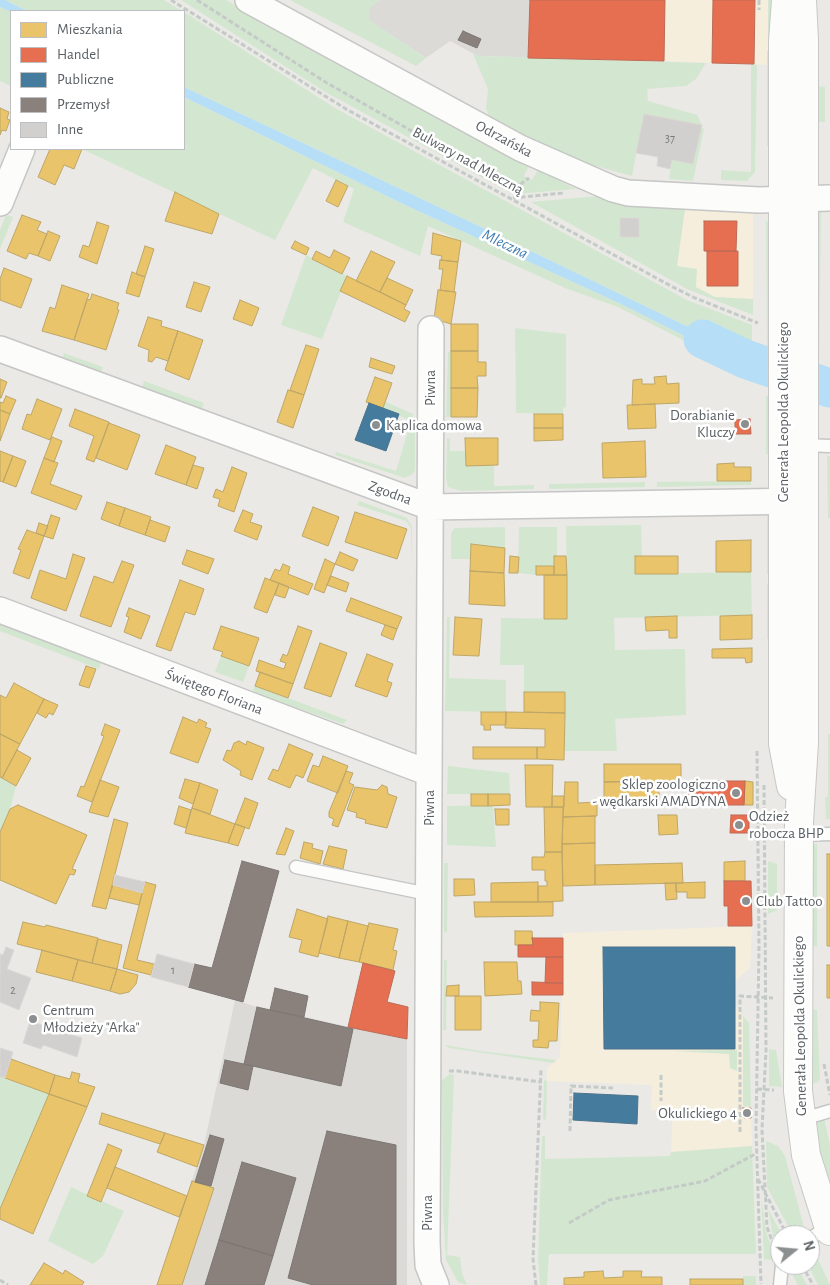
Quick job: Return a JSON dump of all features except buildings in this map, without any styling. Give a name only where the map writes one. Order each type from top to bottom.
[{"type":"main road","name":"Generała Leopolda Okulickiego","points":[[786,0],[783,41],[806,199]]},
{"type":"main road","name":"Generała Leopolda Okulickiego","points":[[802,0],[806,199],[793,360],[793,502],[782,744],[799,828],[798,1082],[800,1120],[806,1156],[824,1231]]},
{"type":"street","name":"Odrzańska","points":[[248,0],[539,158],[592,181],[628,193],[806,199]]},
{"type":"street","points":[[0,203],[22,150]]},
{"type":"street","name":"Piwna","points":[[431,329],[426,1242],[428,1264],[436,1285]]},
{"type":"street","name":"Zgodna","points":[[0,349],[430,507],[793,502]]},
{"type":"street","name":"Świętego Floriana","points":[[0,610],[429,774]]},
{"type":"lane","points":[[793,445],[830,446]]},
{"type":"lane","points":[[799,828],[830,834]]},
{"type":"lane","points":[[296,867],[428,894]]},
{"type":"lane","points":[[800,1120],[830,1111]]},
{"type":"path","name":"Bulwary nad Mleczną","points":[[171,0],[346,109],[671,286],[695,298],[764,325]]},
{"type":"path","points":[[197,0],[327,83],[509,186],[515,187],[524,183],[539,158]]},
{"type":"path","points":[[764,783],[766,997],[762,1130],[764,1190],[767,1227],[770,1237]]},
{"type":"path","points":[[740,1132],[738,996],[773,996],[773,1005]]},
{"type":"path","points":[[444,1073],[458,1070],[541,1082]]},
{"type":"path","points":[[536,1285],[534,1259],[541,1070]]},
{"type":"path","points":[[661,1075],[661,1101]]},
{"type":"path","points":[[570,1131],[571,1086],[613,1088]]},
{"type":"path","points":[[761,1285],[757,1089],[782,1091]]},
{"type":"path","points":[[569,1223],[609,1200],[705,1181],[757,1153]]},
{"type":"path","points":[[758,1178],[782,1225]]},
{"type":"path","points":[[0,1280],[8,1285]]},
{"type":"shaded area","points":[[338,0],[665,0],[664,61],[478,56],[450,41],[426,58]]},
{"type":"shaded area","points":[[665,0],[713,0],[712,63],[664,61]]},
{"type":"shaded area","points":[[755,0],[768,0],[768,37],[773,37],[776,54],[768,51],[767,65],[754,64]]},
{"type":"shaded area","points":[[685,209],[753,212],[753,299],[715,297],[695,287],[677,266]]},
{"type":"shaded area","points":[[752,926],[750,968],[735,981],[735,1005],[743,1016],[743,1106],[751,1107],[752,1146],[671,1152],[673,1112],[651,1110],[652,1085],[547,1081],[547,1068],[560,1057],[563,933]]},
{"type":"shaded area","points":[[235,1000],[257,1007],[407,1039],[407,1285],[157,1285],[204,1145]]},
{"type":"green space","points":[[5,0],[164,0],[180,10],[25,10]]},
{"type":"green space","points":[[181,0],[226,0],[529,165],[524,176],[532,180],[538,170],[576,189],[515,194],[509,192],[327,93]]},
{"type":"green space","points":[[290,0],[380,0],[370,8],[369,20],[426,58],[416,66]]},
{"type":"green space","points":[[768,0],[776,0],[773,37],[768,37]]},
{"type":"green space","points":[[0,7],[10,12],[10,86],[0,81]]},
{"type":"green space","points":[[185,13],[335,108],[687,300],[752,325],[752,352],[736,350],[185,87]]},
{"type":"green space","points":[[767,51],[773,51],[776,146],[767,146]]},
{"type":"green space","points":[[473,54],[479,56],[706,63],[696,79],[686,86],[647,89],[648,101],[697,115],[702,125],[644,114],[632,176],[581,162],[556,152],[489,117],[486,108],[488,89]]},
{"type":"green space","points":[[751,64],[757,65],[755,172],[747,181],[721,180],[721,170],[751,172]]},
{"type":"green space","points":[[815,86],[825,87],[825,122],[812,122]]},
{"type":"green space","points":[[185,97],[405,205],[621,304],[752,370],[752,375],[618,307],[565,288],[428,226],[420,256],[343,222],[354,189],[313,168],[275,240],[84,150],[185,150]]},
{"type":"green space","points":[[701,128],[704,129],[693,181],[669,179],[672,160],[693,164]]},
{"type":"green space","points":[[598,196],[648,207],[685,209],[677,266],[697,269],[696,287],[715,297],[753,299],[753,315],[687,289],[531,202]]},
{"type":"green space","points":[[821,211],[819,370],[812,366],[817,215]]},
{"type":"green space","points":[[6,215],[13,217],[0,249],[0,230]]},
{"type":"green space","points":[[766,220],[770,225],[776,357],[767,350]]},
{"type":"green space","points":[[306,255],[347,276],[322,339],[281,325]]},
{"type":"green space","points":[[515,328],[566,334],[566,407],[563,408],[563,414],[516,413]]},
{"type":"green space","points":[[451,351],[451,417],[446,417],[448,352]]},
{"type":"green space","points":[[64,353],[103,367],[100,376],[61,362]]},
{"type":"green space","points":[[144,381],[204,403],[201,412],[141,390]]},
{"type":"green space","points":[[766,396],[773,396],[774,454],[766,454]]},
{"type":"green space","points":[[386,402],[413,414],[413,422],[383,408]]},
{"type":"green space","points":[[413,428],[415,430],[415,470],[413,474],[405,478],[335,455],[336,452],[396,471],[408,431],[413,433]]},
{"type":"green space","points":[[447,438],[450,438],[450,451],[466,451],[466,466],[494,465],[494,486],[534,485],[534,489],[461,491],[448,487],[446,478]]},
{"type":"green space","points":[[827,456],[830,456],[830,518],[828,518]]},
{"type":"green space","points":[[751,481],[751,485],[657,487],[657,482]]},
{"type":"green space","points":[[645,482],[645,487],[549,489],[549,484]]},
{"type":"green space","points":[[359,501],[407,518],[412,527],[412,568],[411,528],[406,521],[357,505]]},
{"type":"green space","points":[[767,515],[770,517],[772,573],[767,574]]},
{"type":"green space","points":[[641,525],[642,556],[636,574],[751,572],[752,615],[614,618],[615,650],[685,649],[686,715],[615,719],[617,751],[564,751],[565,692],[524,692],[524,665],[500,665],[501,618],[567,619],[566,526]]},
{"type":"green space","points":[[505,527],[505,548],[472,544],[470,559],[451,559],[451,533],[455,528]]},
{"type":"green space","points":[[519,527],[557,527],[557,556],[554,566],[536,566],[536,575],[518,573]]},
{"type":"green space","points":[[767,584],[772,584],[775,639],[767,639]]},
{"type":"green space","points":[[447,617],[450,617],[449,678],[506,680],[506,712],[445,711]]},
{"type":"green space","points":[[0,624],[101,662],[99,669],[0,631]]},
{"type":"green space","points":[[221,656],[249,666],[243,682],[215,672]]},
{"type":"green space","points":[[255,686],[347,720],[343,724],[252,692]]},
{"type":"green space","points":[[828,734],[830,734],[830,819],[826,819],[825,797],[828,797]]},
{"type":"green space","points":[[448,766],[509,773],[510,794],[447,794]]},
{"type":"green space","points":[[0,777],[16,786],[10,809],[0,832]]},
{"type":"green space","points":[[493,805],[496,847],[447,845],[447,806]]},
{"type":"green space","points":[[817,844],[817,947],[812,945],[812,846]]},
{"type":"green space","points":[[768,861],[777,864],[777,910],[768,914]]},
{"type":"green space","points":[[444,863],[448,863],[447,933],[444,932]]},
{"type":"green space","points":[[444,960],[447,960],[446,1030],[443,1030]]},
{"type":"green space","points":[[812,1009],[817,1010],[820,1079],[818,1082],[810,1085],[811,1073],[813,1073]]},
{"type":"green space","points":[[743,1016],[749,1023],[751,1107],[743,1106]]},
{"type":"green space","points":[[445,1045],[556,1060],[554,1063],[449,1048]]},
{"type":"green space","points":[[769,1049],[776,1050],[782,1087],[769,1086]]},
{"type":"green space","points":[[737,1050],[737,1071],[730,1068],[729,1054],[672,1051]]},
{"type":"green space","points":[[450,1074],[454,1075],[447,1255],[460,1257],[462,1273],[467,1285],[458,1282],[446,1260],[443,1211],[442,1080]]},
{"type":"green space","points":[[0,1077],[49,1094],[0,1209]]},
{"type":"green space","points":[[544,1080],[547,1081],[546,1120],[543,1119]]},
{"type":"green space","points":[[824,1118],[830,1145],[830,1181],[817,1146],[813,1124]]},
{"type":"green space","points":[[542,1136],[545,1136],[545,1159],[670,1156],[671,1152],[752,1146],[756,1254],[549,1254],[547,1285],[540,1285],[538,1259]]},
{"type":"green space","points":[[766,1141],[778,1146],[785,1156],[803,1225],[788,1225],[767,1187]]},
{"type":"green space","points":[[71,1187],[124,1211],[103,1256],[93,1264],[48,1241]]},
{"type":"green space","points":[[761,1195],[766,1232],[770,1244],[770,1260],[764,1259]]},
{"type":"green space","points":[[768,1209],[777,1225],[771,1225]]},
{"type":"green space","points":[[820,1264],[830,1285],[818,1285],[813,1275],[820,1275]]},
{"type":"green space","points":[[793,1275],[802,1275],[807,1285],[798,1285]]},
{"type":"green space","points":[[743,1276],[756,1276],[756,1285],[743,1285]]},
{"type":"water","points":[[0,0],[5,0],[25,10],[10,10],[10,12],[0,7]]},
{"type":"water","points":[[185,87],[736,350],[752,352],[752,370],[621,304],[405,205],[185,97]]},
{"type":"waterway","name":"Mleczna","points":[[703,339],[745,359],[830,388]]},
{"type":"place","name":"Dorabianie Kluczy","points":[[745,424]]},
{"type":"place","name":"Kaplica domowa","points":[[376,425]]},
{"type":"place","name":"Sklep zoologiczno - wędkarski AMADYNA","points":[[736,793]]},
{"type":"place","name":"Odzież robocza BHP","points":[[739,825]]},
{"type":"place","name":"Club Tattoo","points":[[746,901]]},
{"type":"place","name":"Centrum Młodzieży \"Arka\"","points":[[33,1019]]},
{"type":"place","name":"Okulickiego 4","points":[[747,1113]]}]
